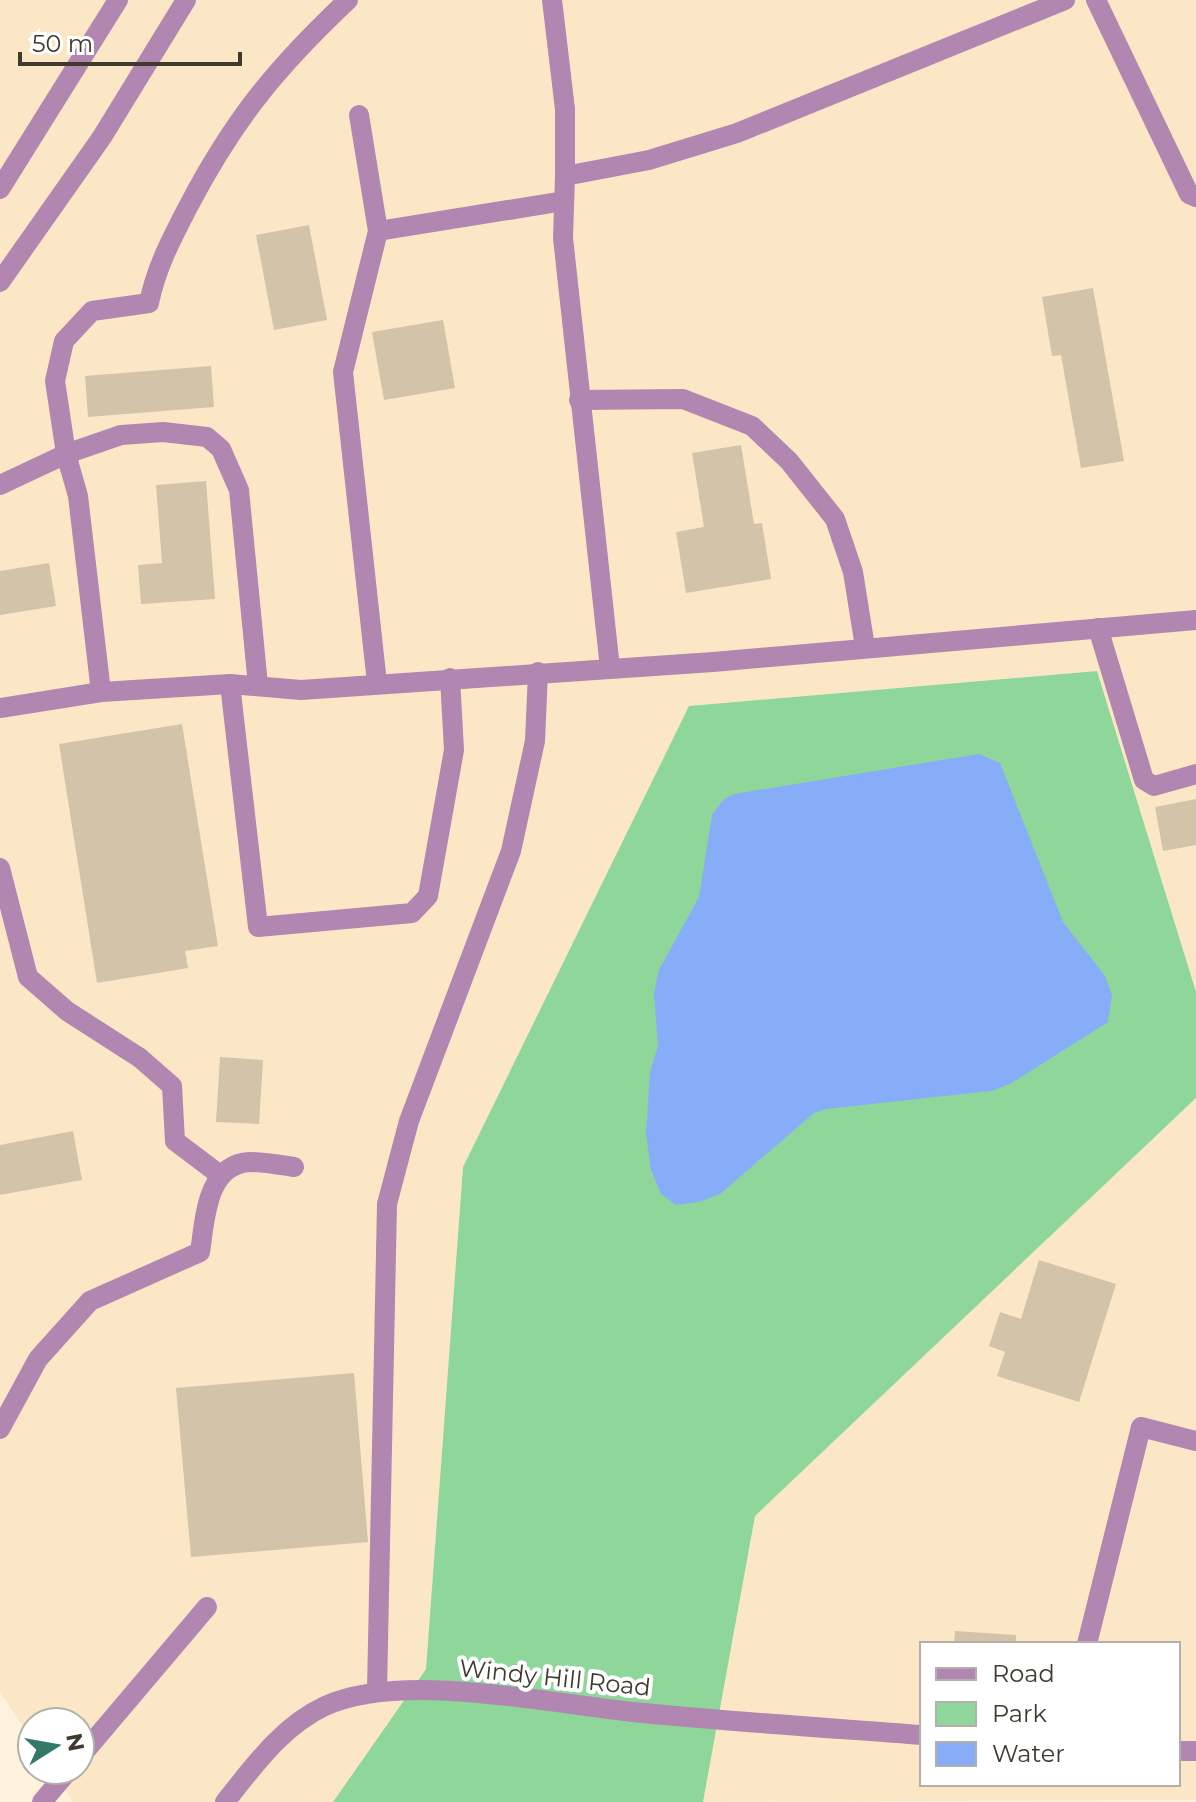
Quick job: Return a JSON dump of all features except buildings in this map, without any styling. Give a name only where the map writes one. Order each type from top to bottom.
[{"type":"street","points":[[0,189],[118,0]]},
{"type":"street","points":[[0,282],[102,137],[186,0]]},
{"type":"street","points":[[101,692],[78,496],[66,454],[55,381],[64,341],[92,311],[149,303],[156,268],[226,138],[258,92],[348,0]]},
{"type":"street","points":[[552,0],[565,109],[563,238],[610,668]]},
{"type":"street","points":[[565,176],[649,160],[737,133],[1032,6],[1065,0]]},
{"type":"street","points":[[1096,0],[1189,194],[1196,197]]},
{"type":"street","points":[[359,115],[378,231],[343,372],[377,683]]},
{"type":"street","points":[[378,231],[564,201]]},
{"type":"street","points":[[579,400],[683,399],[752,426],[789,461],[835,519],[853,572],[865,647]]},
{"type":"street","points":[[0,485],[66,454],[121,435],[163,432],[207,437],[221,449],[239,490],[258,685]]},
{"type":"street","points":[[0,708],[101,692],[230,684],[301,690],[1196,620]]},
{"type":"street","points":[[1098,628],[1144,780],[1154,786],[1196,774]]},
{"type":"street","points":[[377,1691],[387,1204],[409,1121],[511,851],[535,741],[538,672]]},
{"type":"street","points":[[230,684],[258,927],[412,913],[428,896],[454,750],[450,678]]},
{"type":"street","points":[[0,868],[28,977],[67,1011],[140,1058],[172,1086],[175,1141],[220,1175]]},
{"type":"street","points":[[0,1429],[38,1359],[90,1301],[200,1252],[208,1199],[220,1175],[247,1162],[294,1167]]},
{"type":"street","points":[[1087,1642],[1141,1427],[1196,1441]]},
{"type":"street","points":[[96,1738],[207,1607]]},
{"type":"street","name":"Windy Hill Road","points":[[225,1802],[264,1753],[302,1718],[328,1705],[377,1691],[505,1697],[642,1713],[920,1735]]},
{"type":"street","points":[[42,1802],[56,1786]]},
{"type":"shaded area","points":[[0,0],[1196,0],[1196,992],[1097,671],[689,706],[463,1167],[426,1669],[333,1802],[73,1802],[62,1786],[96,1786],[96,1706],[16,1706],[16,1716],[0,1692]]},
{"type":"shaded area","points":[[1196,1098],[1196,1800],[703,1802],[755,1516]]},
{"type":"green space","points":[[1097,671],[1196,992],[1196,1098],[755,1516],[703,1802],[333,1802],[426,1669],[463,1167],[689,706]]},
{"type":"water","points":[[979,754],[1000,763],[1063,922],[1105,976],[1112,995],[1108,1022],[1010,1084],[991,1091],[826,1109],[814,1113],[720,1194],[699,1202],[676,1205],[661,1194],[651,1170],[646,1134],[650,1072],[658,1046],[654,993],[659,970],[699,897],[712,815],[723,800],[734,794]]}]
